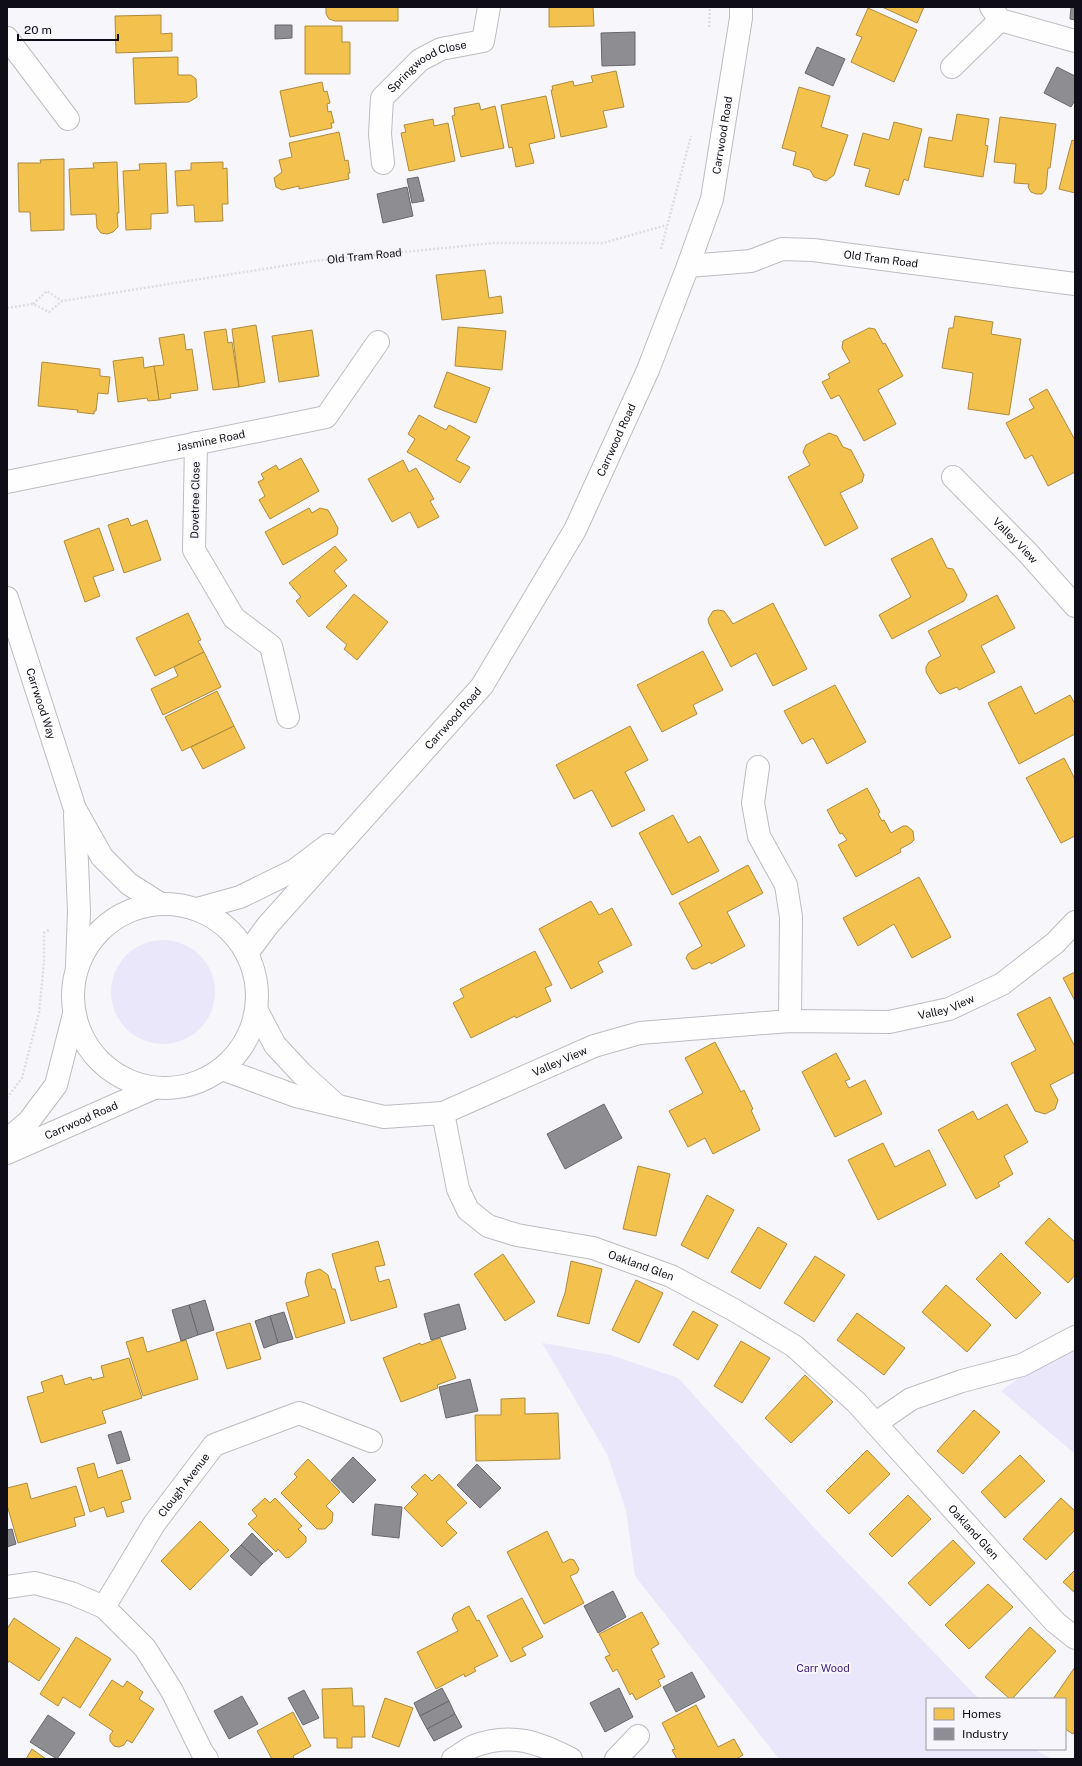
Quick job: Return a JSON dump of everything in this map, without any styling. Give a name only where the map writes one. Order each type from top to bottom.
[{"type":"street","name":"Springwood Close","points":[[383,163],[380,134],[382,98],[420,60],[441,49],[483,41],[489,7]]},
{"type":"street","name":"Carrwood Road","points":[[248,952],[268,926],[368,816],[482,686],[576,530],[648,370],[712,199],[729,101],[741,18],[741,7]]},
{"type":"street","points":[[952,67],[995,14],[1075,41]]},
{"type":"street","points":[[7,38],[68,119]]},
{"type":"street","name":"Old Tram Road","points":[[688,266],[751,261],[782,249],[813,250],[1075,284]]},
{"type":"street","name":"Jasmine Road","points":[[7,482],[326,417],[378,342]]},
{"type":"street","name":"Dovetree Close","points":[[196,443],[194,550],[234,618],[271,646],[288,717]]},
{"type":"street","name":"Valley View","points":[[953,477],[1028,553],[1075,606]]},
{"type":"street","name":"Carrwood Way","points":[[7,598],[75,809],[102,857],[129,884],[160,903]]},
{"type":"street","points":[[758,767],[753,803],[759,836],[786,885],[791,917],[790,1021]]},
{"type":"street","name":"Carrwood Way","points":[[75,809],[80,911],[77,967]]},
{"type":"street","name":"Carrwood Road","points":[[197,909],[240,897],[295,870],[368,816]]},
{"type":"street","points":[[160,903],[178,904],[197,909],[222,923],[248,952],[256,976],[257,1011],[245,1043],[222,1069],[201,1081],[178,1088],[154,1088],[135,1083],[117,1075],[101,1063],[85,1042],[74,1014],[72,988],[77,967],[87,947],[100,929],[118,916],[131,910],[138,907],[160,903]]},
{"type":"street","name":"Valley View","points":[[222,1069],[296,1096],[384,1117],[443,1113],[594,1046],[640,1033],[790,1021],[890,1022],[949,1009],[1002,984],[1055,943],[1075,922]]},
{"type":"street","name":"Valley View","points":[[257,1011],[275,1044],[301,1073],[336,1105]]},
{"type":"street","name":"Carrwood Road","points":[[7,1140],[29,1120],[56,1085],[74,1014]]},
{"type":"street","name":"Carrwood Road","points":[[7,1153],[154,1088]]},
{"type":"street","name":"Oakland Glen","points":[[443,1113],[458,1189],[468,1210],[488,1226],[517,1235],[593,1248],[671,1276],[734,1310],[794,1346],[856,1402],[1055,1622],[1075,1638]]},
{"type":"street","points":[[876,1423],[911,1399],[962,1381],[1022,1364],[1075,1337]]},
{"type":"street","name":"Clough Avenue","points":[[104,1607],[154,1524],[214,1445],[299,1413],[371,1442]]},
{"type":"street","points":[[7,1587],[35,1583],[71,1593],[104,1607],[145,1648],[172,1691],[201,1757]]},
{"type":"street","points":[[616,1759],[638,1736]]},
{"type":"street","points":[[454,1759],[474,1746],[497,1740],[521,1739],[558,1752],[571,1759]]},
{"type":"path","points":[[660,252],[677,192]]},
{"type":"path","name":"Old Tram Road","points":[[7,308],[33,304],[49,312],[62,301],[314,261],[494,243],[603,244],[668,225]]},
{"type":"path","points":[[33,304],[47,291],[62,301]]},
{"type":"path","points":[[7,1098],[22,1078],[39,1013],[44,962],[44,933],[80,911]]},
{"type":"green space","points":[[163,940],[183,944],[200,955],[211,972],[215,992],[211,1012],[200,1029],[183,1040],[163,1044],[143,1040],[126,1029],[115,1012],[111,992],[115,972],[126,955],[143,944]]},
{"type":"green space","points":[[1075,1338],[1075,1454],[1001,1391]]},
{"type":"green space","name":"Carr Wood","points":[[542,1343],[611,1355],[678,1378],[820,1534],[978,1698],[926,1698],[926,1750],[1036,1750],[1052,1759],[779,1759],[635,1576],[626,1510],[607,1454]]},
{"type":"building: Homes","points":[[326,7],[398,7],[398,21],[335,21],[329,19],[326,14]]},
{"type":"building: Homes","points":[[549,7],[593,7],[594,26],[549,27]]},
{"type":"building: Homes","points":[[882,7],[924,7],[917,23]]},
{"type":"building: Homes","points":[[868,8],[917,30],[894,82],[851,62],[862,37],[856,35]]},
{"type":"building: Homes","points":[[161,15],[161,34],[172,33],[172,51],[116,53],[115,16]]},
{"type":"building: Homes","points":[[305,26],[342,26],[342,42],[350,42],[350,74],[305,74]]},
{"type":"building: Homes","points":[[178,57],[178,75],[191,75],[196,79],[197,97],[189,102],[135,104],[133,58]]},
{"type":"building: Homes","points":[[616,71],[624,107],[603,111],[607,127],[561,137],[551,90],[553,90],[552,86],[573,81],[574,86],[593,82],[591,76]]},
{"type":"building: Homes","points":[[322,82],[324,92],[327,91],[330,103],[327,104],[328,112],[331,111],[334,123],[331,123],[332,128],[290,137],[280,91]]},
{"type":"building: Homes","points":[[799,87],[830,96],[821,127],[848,135],[834,175],[826,181],[814,177],[810,170],[793,165],[796,152],[782,148]]},
{"type":"building: Homes","points":[[546,96],[555,138],[529,144],[534,163],[516,167],[512,147],[509,148],[501,105]]},
{"type":"building: Homes","points":[[479,103],[481,110],[495,106],[504,148],[461,157],[452,116],[455,115],[454,108]]},
{"type":"building: Homes","points":[[957,114],[989,119],[985,145],[988,146],[983,177],[924,167],[929,137],[952,141]]},
{"type":"building: Homes","points":[[1000,117],[1056,124],[1050,168],[1048,168],[1046,189],[1042,194],[1031,192],[1028,187],[1029,184],[1014,183],[1016,164],[994,162]]},
{"type":"building: Homes","points":[[433,119],[434,126],[448,123],[455,161],[409,171],[401,133],[406,132],[404,125]]},
{"type":"building: Homes","points":[[894,122],[922,129],[908,181],[904,179],[899,195],[865,186],[870,169],[854,165],[863,133],[889,140]]},
{"type":"building: Homes","points":[[339,132],[345,161],[348,160],[350,173],[348,173],[349,179],[299,189],[299,186],[282,190],[276,187],[274,178],[282,172],[279,160],[292,157],[289,143]]},
{"type":"building: Homes","points":[[1072,140],[1075,141],[1075,193],[1059,189]]},
{"type":"building: Homes","points":[[64,159],[64,230],[31,231],[30,212],[19,212],[18,163],[41,163],[40,160]]},
{"type":"building: Homes","points":[[117,162],[119,213],[117,213],[118,227],[113,232],[107,234],[101,233],[97,228],[96,214],[71,215],[69,169],[94,168],[93,163]]},
{"type":"building: Homes","points":[[223,162],[223,169],[227,168],[228,204],[222,204],[223,221],[195,222],[194,205],[177,206],[175,171],[191,170],[191,163]]},
{"type":"building: Homes","points":[[166,163],[168,213],[151,214],[151,229],[126,230],[123,171],[140,170],[139,164]]},
{"type":"building: Homes","points":[[485,270],[489,298],[501,296],[503,313],[442,320],[436,275]]},
{"type":"building: Homes","points":[[955,316],[993,322],[991,334],[1021,339],[1009,415],[968,409],[973,373],[942,368],[949,328],[953,328]]},
{"type":"building: Homes","points":[[256,325],[265,382],[239,387],[232,329]]},
{"type":"building: Homes","points":[[458,327],[506,331],[502,370],[455,366]]},
{"type":"building: Homes","points":[[869,328],[875,329],[883,344],[885,343],[903,376],[878,390],[896,424],[864,441],[839,395],[831,399],[822,382],[830,378],[828,374],[850,362],[842,348],[843,341]]},
{"type":"building: Homes","points":[[226,329],[228,343],[232,342],[239,387],[213,390],[204,332]]},
{"type":"building: Homes","points":[[312,330],[319,376],[279,382],[272,336]]},
{"type":"building: Homes","points":[[184,334],[186,350],[192,349],[198,390],[170,394],[171,398],[159,400],[154,366],[164,365],[159,338]]},
{"type":"building: Homes","points":[[143,357],[144,368],[154,366],[159,400],[148,401],[147,398],[118,402],[113,361]]},
{"type":"building: Homes","points":[[42,362],[100,369],[100,376],[110,377],[108,394],[98,393],[96,411],[94,411],[94,414],[77,412],[78,410],[38,406]]},
{"type":"building: Homes","points":[[447,372],[490,388],[476,423],[434,407]]},
{"type":"building: Homes","points":[[1047,389],[1075,440],[1075,472],[1048,486],[1032,455],[1025,459],[1006,423],[1034,408],[1029,399]]},
{"type":"building: Homes","points":[[419,415],[446,430],[449,425],[470,437],[456,460],[470,467],[460,483],[407,452],[415,439],[408,434]]},
{"type":"building: Homes","points":[[829,433],[837,436],[843,447],[851,450],[864,475],[862,482],[840,493],[858,528],[825,546],[788,477],[810,465],[803,452],[806,445]]},
{"type":"building: Homes","points":[[301,458],[319,491],[270,519],[259,500],[265,496],[258,482],[264,479],[261,474],[276,465],[279,470]]},
{"type":"building: Homes","points":[[403,460],[409,472],[416,468],[434,499],[430,501],[439,517],[418,528],[410,512],[392,522],[368,479]]},
{"type":"building: Homes","points":[[309,508],[312,513],[320,508],[328,510],[338,528],[337,535],[283,565],[265,532]]},
{"type":"building: Homes","points":[[128,518],[131,526],[147,520],[161,560],[124,573],[108,525]]},
{"type":"building: Homes","points":[[99,528],[114,570],[93,577],[100,596],[85,602],[64,541]]},
{"type":"building: Homes","points":[[932,538],[947,568],[953,569],[967,595],[964,601],[892,639],[879,615],[911,597],[891,559]]},
{"type":"building: Homes","points":[[335,546],[347,560],[334,571],[347,586],[309,617],[296,601],[301,597],[289,583]]},
{"type":"building: Homes","points":[[354,594],[388,622],[357,660],[344,649],[347,645],[326,627]]},
{"type":"building: Homes","points":[[997,595],[1015,628],[981,646],[995,672],[959,690],[957,687],[940,694],[926,672],[926,667],[929,662],[941,656],[928,631]]},
{"type":"building: Homes","points":[[773,603],[807,669],[773,686],[756,653],[731,667],[709,624],[708,619],[713,611],[724,611],[733,624]]},
{"type":"building: Homes","points":[[188,613],[201,640],[198,641],[204,652],[155,676],[136,638]]},
{"type":"building: Homes","points":[[703,651],[723,690],[693,705],[697,714],[662,732],[637,685]]},
{"type":"building: Homes","points":[[204,652],[221,687],[163,715],[151,689],[178,676],[174,667]]},
{"type":"building: Homes","points":[[835,685],[866,742],[827,764],[813,738],[802,744],[784,711]]},
{"type":"building: Homes","points":[[1021,686],[1035,714],[1070,695],[1075,704],[1075,734],[1019,764],[988,703]]},
{"type":"building: Homes","points":[[217,691],[234,726],[182,751],[165,717]]},
{"type":"building: Homes","points":[[234,726],[245,748],[203,769],[191,747]]},
{"type":"building: Homes","points":[[630,726],[648,760],[625,772],[645,810],[612,827],[592,790],[574,799],[556,765]]},
{"type":"building: Homes","points":[[1064,758],[1075,779],[1075,836],[1061,843],[1026,778]]},
{"type":"building: Homes","points":[[867,788],[880,812],[878,814],[882,821],[884,820],[891,833],[903,826],[907,826],[913,831],[914,840],[900,849],[901,852],[856,877],[838,845],[847,840],[842,833],[840,834],[827,810]]},
{"type":"building: Homes","points":[[673,815],[688,843],[700,836],[719,871],[672,895],[639,833]]},
{"type":"building: Homes","points":[[748,865],[763,893],[727,912],[745,946],[711,964],[710,962],[696,969],[692,969],[686,958],[688,954],[702,946],[679,903]]},
{"type":"building: Homes","points":[[919,877],[951,937],[912,958],[894,924],[858,946],[843,918]]},
{"type":"building: Homes","points":[[591,901],[599,915],[612,908],[632,945],[598,962],[603,972],[571,989],[539,929]]},
{"type":"building: Homes","points":[[535,951],[552,985],[545,988],[551,1001],[516,1018],[515,1016],[471,1038],[453,1003],[464,997],[460,989]]},
{"type":"building: Homes","points":[[1075,972],[1075,1001],[1063,978]]},
{"type":"building: Homes","points":[[1050,997],[1075,1047],[1075,1072],[1050,1085],[1058,1100],[1055,1109],[1045,1114],[1035,1111],[1011,1063],[1036,1050],[1017,1014]]},
{"type":"building: Homes","points":[[715,1042],[741,1092],[744,1090],[753,1109],[751,1110],[760,1130],[713,1154],[705,1138],[688,1147],[669,1111],[703,1093],[685,1058]]},
{"type":"building: Homes","points":[[836,1053],[850,1079],[845,1081],[849,1088],[865,1080],[882,1114],[835,1137],[802,1072]]},
{"type":"building: Homes","points":[[1007,1104],[1028,1142],[1004,1156],[1013,1174],[998,1183],[1000,1186],[976,1199],[938,1130],[973,1111],[978,1120]]},
{"type":"building: Homes","points":[[883,1143],[895,1167],[929,1150],[946,1185],[878,1220],[848,1160]]},
{"type":"building: Homes","points":[[638,1166],[670,1174],[656,1236],[623,1229]]},
{"type":"building: Homes","points":[[707,1195],[734,1210],[708,1259],[681,1245]]},
{"type":"building: Homes","points":[[1049,1218],[1075,1242],[1075,1275],[1068,1283],[1025,1243]]},
{"type":"building: Homes","points":[[758,1227],[787,1244],[760,1289],[731,1272]]},
{"type":"building: Homes","points":[[378,1241],[385,1265],[375,1267],[379,1282],[389,1279],[397,1307],[351,1321],[332,1254]]},
{"type":"building: Homes","points":[[1001,1253],[1041,1293],[1016,1319],[976,1279]]},
{"type":"building: Homes","points":[[503,1254],[535,1302],[505,1321],[474,1274]]},
{"type":"building: Homes","points":[[815,1256],[845,1275],[814,1322],[784,1303]]},
{"type":"building: Homes","points":[[571,1261],[602,1269],[589,1324],[557,1316],[565,1293]]},
{"type":"building: Homes","points":[[320,1269],[328,1275],[332,1289],[335,1289],[345,1323],[296,1338],[286,1303],[309,1296],[305,1282],[307,1273]]},
{"type":"building: Homes","points":[[636,1280],[663,1293],[639,1343],[612,1330]]},
{"type":"building: Homes","points":[[946,1285],[991,1325],[967,1352],[922,1312]]},
{"type":"building: Homes","points":[[693,1311],[718,1325],[698,1360],[673,1345]]},
{"type":"building: Homes","points":[[857,1313],[905,1348],[884,1375],[837,1340]]},
{"type":"building: Homes","points":[[250,1323],[261,1359],[227,1369],[216,1333]]},
{"type":"building: Homes","points":[[143,1337],[147,1352],[186,1340],[198,1379],[143,1396],[126,1342]]},
{"type":"building: Homes","points":[[440,1338],[456,1378],[437,1385],[438,1388],[401,1402],[383,1358],[420,1343],[421,1345]]},
{"type":"building: Homes","points":[[741,1341],[770,1358],[742,1403],[714,1386]]},
{"type":"building: Homes","points":[[129,1358],[142,1398],[102,1411],[106,1423],[41,1443],[27,1397],[44,1392],[41,1382],[62,1375],[65,1385],[91,1377],[92,1380],[104,1377],[101,1366]]},
{"type":"building: Homes","points":[[805,1375],[833,1402],[791,1443],[765,1418]]},
{"type":"building: Homes","points":[[525,1398],[525,1414],[558,1413],[560,1459],[476,1461],[475,1415],[501,1415],[501,1399]]},
{"type":"building: Homes","points":[[974,1410],[1000,1432],[963,1474],[937,1451]]},
{"type":"building: Homes","points":[[867,1450],[890,1474],[849,1514],[826,1491]]},
{"type":"building: Homes","points":[[1020,1455],[1045,1481],[1005,1518],[981,1492]]},
{"type":"building: Homes","points":[[308,1459],[340,1492],[326,1506],[333,1513],[332,1522],[325,1529],[317,1529],[281,1493],[297,1477],[294,1474]]},
{"type":"building: Homes","points":[[94,1463],[98,1478],[122,1470],[131,1499],[121,1502],[124,1512],[107,1517],[104,1507],[90,1512],[77,1468]]},
{"type":"building: Homes","points":[[425,1474],[432,1481],[439,1474],[467,1503],[446,1522],[457,1533],[442,1547],[404,1508],[418,1494],[411,1487]]},
{"type":"building: Homes","points":[[27,1483],[31,1499],[76,1486],[85,1515],[74,1518],[76,1526],[18,1543],[7,1505],[7,1488]]},
{"type":"building: Homes","points":[[908,1495],[931,1519],[892,1557],[869,1534]]},
{"type":"building: Homes","points":[[265,1498],[270,1503],[275,1498],[302,1526],[298,1529],[306,1537],[306,1542],[290,1557],[286,1558],[278,1549],[276,1552],[248,1524],[257,1516],[252,1510]]},
{"type":"building: Homes","points":[[1061,1498],[1075,1511],[1075,1530],[1046,1560],[1023,1539]]},
{"type":"building: Homes","points":[[200,1521],[229,1550],[190,1590],[161,1561]]},
{"type":"building: Homes","points":[[547,1531],[563,1563],[570,1559],[574,1560],[579,1569],[577,1573],[570,1576],[584,1603],[544,1624],[507,1552]]},
{"type":"building: Homes","points":[[953,1540],[975,1563],[930,1606],[908,1583]]},
{"type":"building: Homes","points":[[1075,1570],[1075,1593],[1063,1582]]},
{"type":"building: Homes","points":[[988,1584],[1013,1607],[969,1649],[945,1625]]},
{"type":"building: Homes","points":[[522,1598],[543,1637],[522,1648],[526,1655],[511,1662],[487,1616]]},
{"type":"building: Homes","points":[[469,1606],[477,1621],[479,1620],[498,1656],[474,1668],[476,1671],[465,1677],[464,1674],[436,1689],[417,1652],[458,1631],[452,1619],[454,1614]]},
{"type":"building: Homes","points":[[642,1612],[659,1644],[651,1649],[665,1677],[658,1680],[661,1686],[636,1700],[632,1693],[630,1695],[617,1669],[613,1672],[605,1657],[610,1655],[599,1634]]},
{"type":"building: Homes","points":[[14,1618],[60,1649],[39,1681],[9,1661],[7,1664],[7,1629]]},
{"type":"building: Homes","points":[[1030,1627],[1056,1651],[1013,1698],[1009,1698],[985,1677]]},
{"type":"building: Homes","points":[[76,1637],[111,1659],[80,1708],[63,1697],[58,1706],[40,1694]]},
{"type":"building: Homes","points":[[1075,1667],[1075,1730],[1073,1734],[1066,1730],[1066,1698],[1054,1698]]},
{"type":"building: Homes","points":[[112,1680],[123,1687],[127,1681],[143,1692],[139,1699],[154,1709],[132,1743],[127,1740],[124,1745],[119,1747],[114,1746],[110,1741],[110,1735],[113,1731],[89,1715]]},
{"type":"building: Homes","points":[[352,1688],[353,1706],[364,1706],[365,1737],[352,1737],[352,1748],[337,1748],[337,1738],[324,1738],[322,1689]]},
{"type":"building: Homes","points":[[385,1698],[413,1708],[399,1747],[372,1737]]},
{"type":"building: Homes","points":[[696,1705],[718,1747],[734,1739],[743,1755],[736,1759],[677,1759],[672,1750],[675,1749],[662,1723]]},
{"type":"building: Homes","points":[[293,1712],[311,1746],[293,1756],[294,1759],[272,1759],[257,1731]]},
{"type":"building: Homes","points":[[32,1749],[46,1759],[26,1759]]},
{"type":"building: Industry","points":[[1071,7],[1075,7],[1075,20],[1070,19]]},
{"type":"building: Industry","points":[[275,25],[292,25],[292,38],[275,39]]},
{"type":"building: Industry","points":[[635,32],[635,65],[602,66],[601,33]]},
{"type":"building: Industry","points":[[817,47],[845,59],[833,86],[805,73]]},
{"type":"building: Industry","points":[[1057,67],[1075,76],[1075,100],[1071,107],[1044,93]]},
{"type":"building: Industry","points":[[418,177],[424,201],[412,203],[407,179]]},
{"type":"building: Industry","points":[[407,187],[413,216],[383,223],[377,194]]},
{"type":"building: Industry","points":[[604,1104],[622,1138],[565,1169],[547,1134]]},
{"type":"building: Industry","points":[[205,1300],[214,1330],[198,1335],[189,1305]]},
{"type":"building: Industry","points":[[459,1304],[466,1329],[431,1340],[424,1314]]},
{"type":"building: Industry","points":[[189,1305],[198,1335],[181,1341],[172,1310]]},
{"type":"building: Industry","points":[[284,1312],[293,1339],[278,1343],[270,1316]]},
{"type":"building: Industry","points":[[270,1316],[278,1343],[264,1348],[255,1321]]},
{"type":"building: Industry","points":[[470,1379],[478,1411],[446,1418],[439,1387]]},
{"type":"building: Industry","points":[[121,1431],[130,1460],[117,1464],[108,1435]]},
{"type":"building: Industry","points":[[353,1457],[376,1480],[353,1503],[331,1480]]},
{"type":"building: Industry","points":[[477,1464],[501,1488],[480,1508],[457,1485]]},
{"type":"building: Industry","points":[[375,1504],[402,1507],[399,1538],[372,1535]]},
{"type":"building: Industry","points":[[12,1529],[16,1544],[7,1547],[7,1530]]},
{"type":"building: Industry","points":[[252,1533],[273,1554],[262,1564],[241,1545]]},
{"type":"building: Industry","points":[[241,1545],[262,1564],[251,1576],[230,1556]]},
{"type":"building: Industry","points":[[613,1591],[626,1617],[598,1633],[584,1606]]},
{"type":"building: Industry","points":[[692,1672],[705,1697],[676,1712],[663,1687]]},
{"type":"building: Industry","points":[[442,1688],[449,1701],[420,1716],[414,1703]]},
{"type":"building: Industry","points":[[619,1688],[633,1717],[605,1732],[590,1703]]},
{"type":"building: Industry","points":[[304,1690],[319,1718],[303,1725],[288,1698]]},
{"type":"building: Industry","points":[[242,1696],[258,1724],[229,1739],[214,1711]]},
{"type":"building: Industry","points":[[449,1701],[455,1714],[427,1729],[420,1716]]},
{"type":"building: Industry","points":[[455,1714],[462,1727],[434,1741],[427,1729]]},
{"type":"building: Industry","points":[[48,1715],[75,1733],[57,1759],[30,1742]]}]
